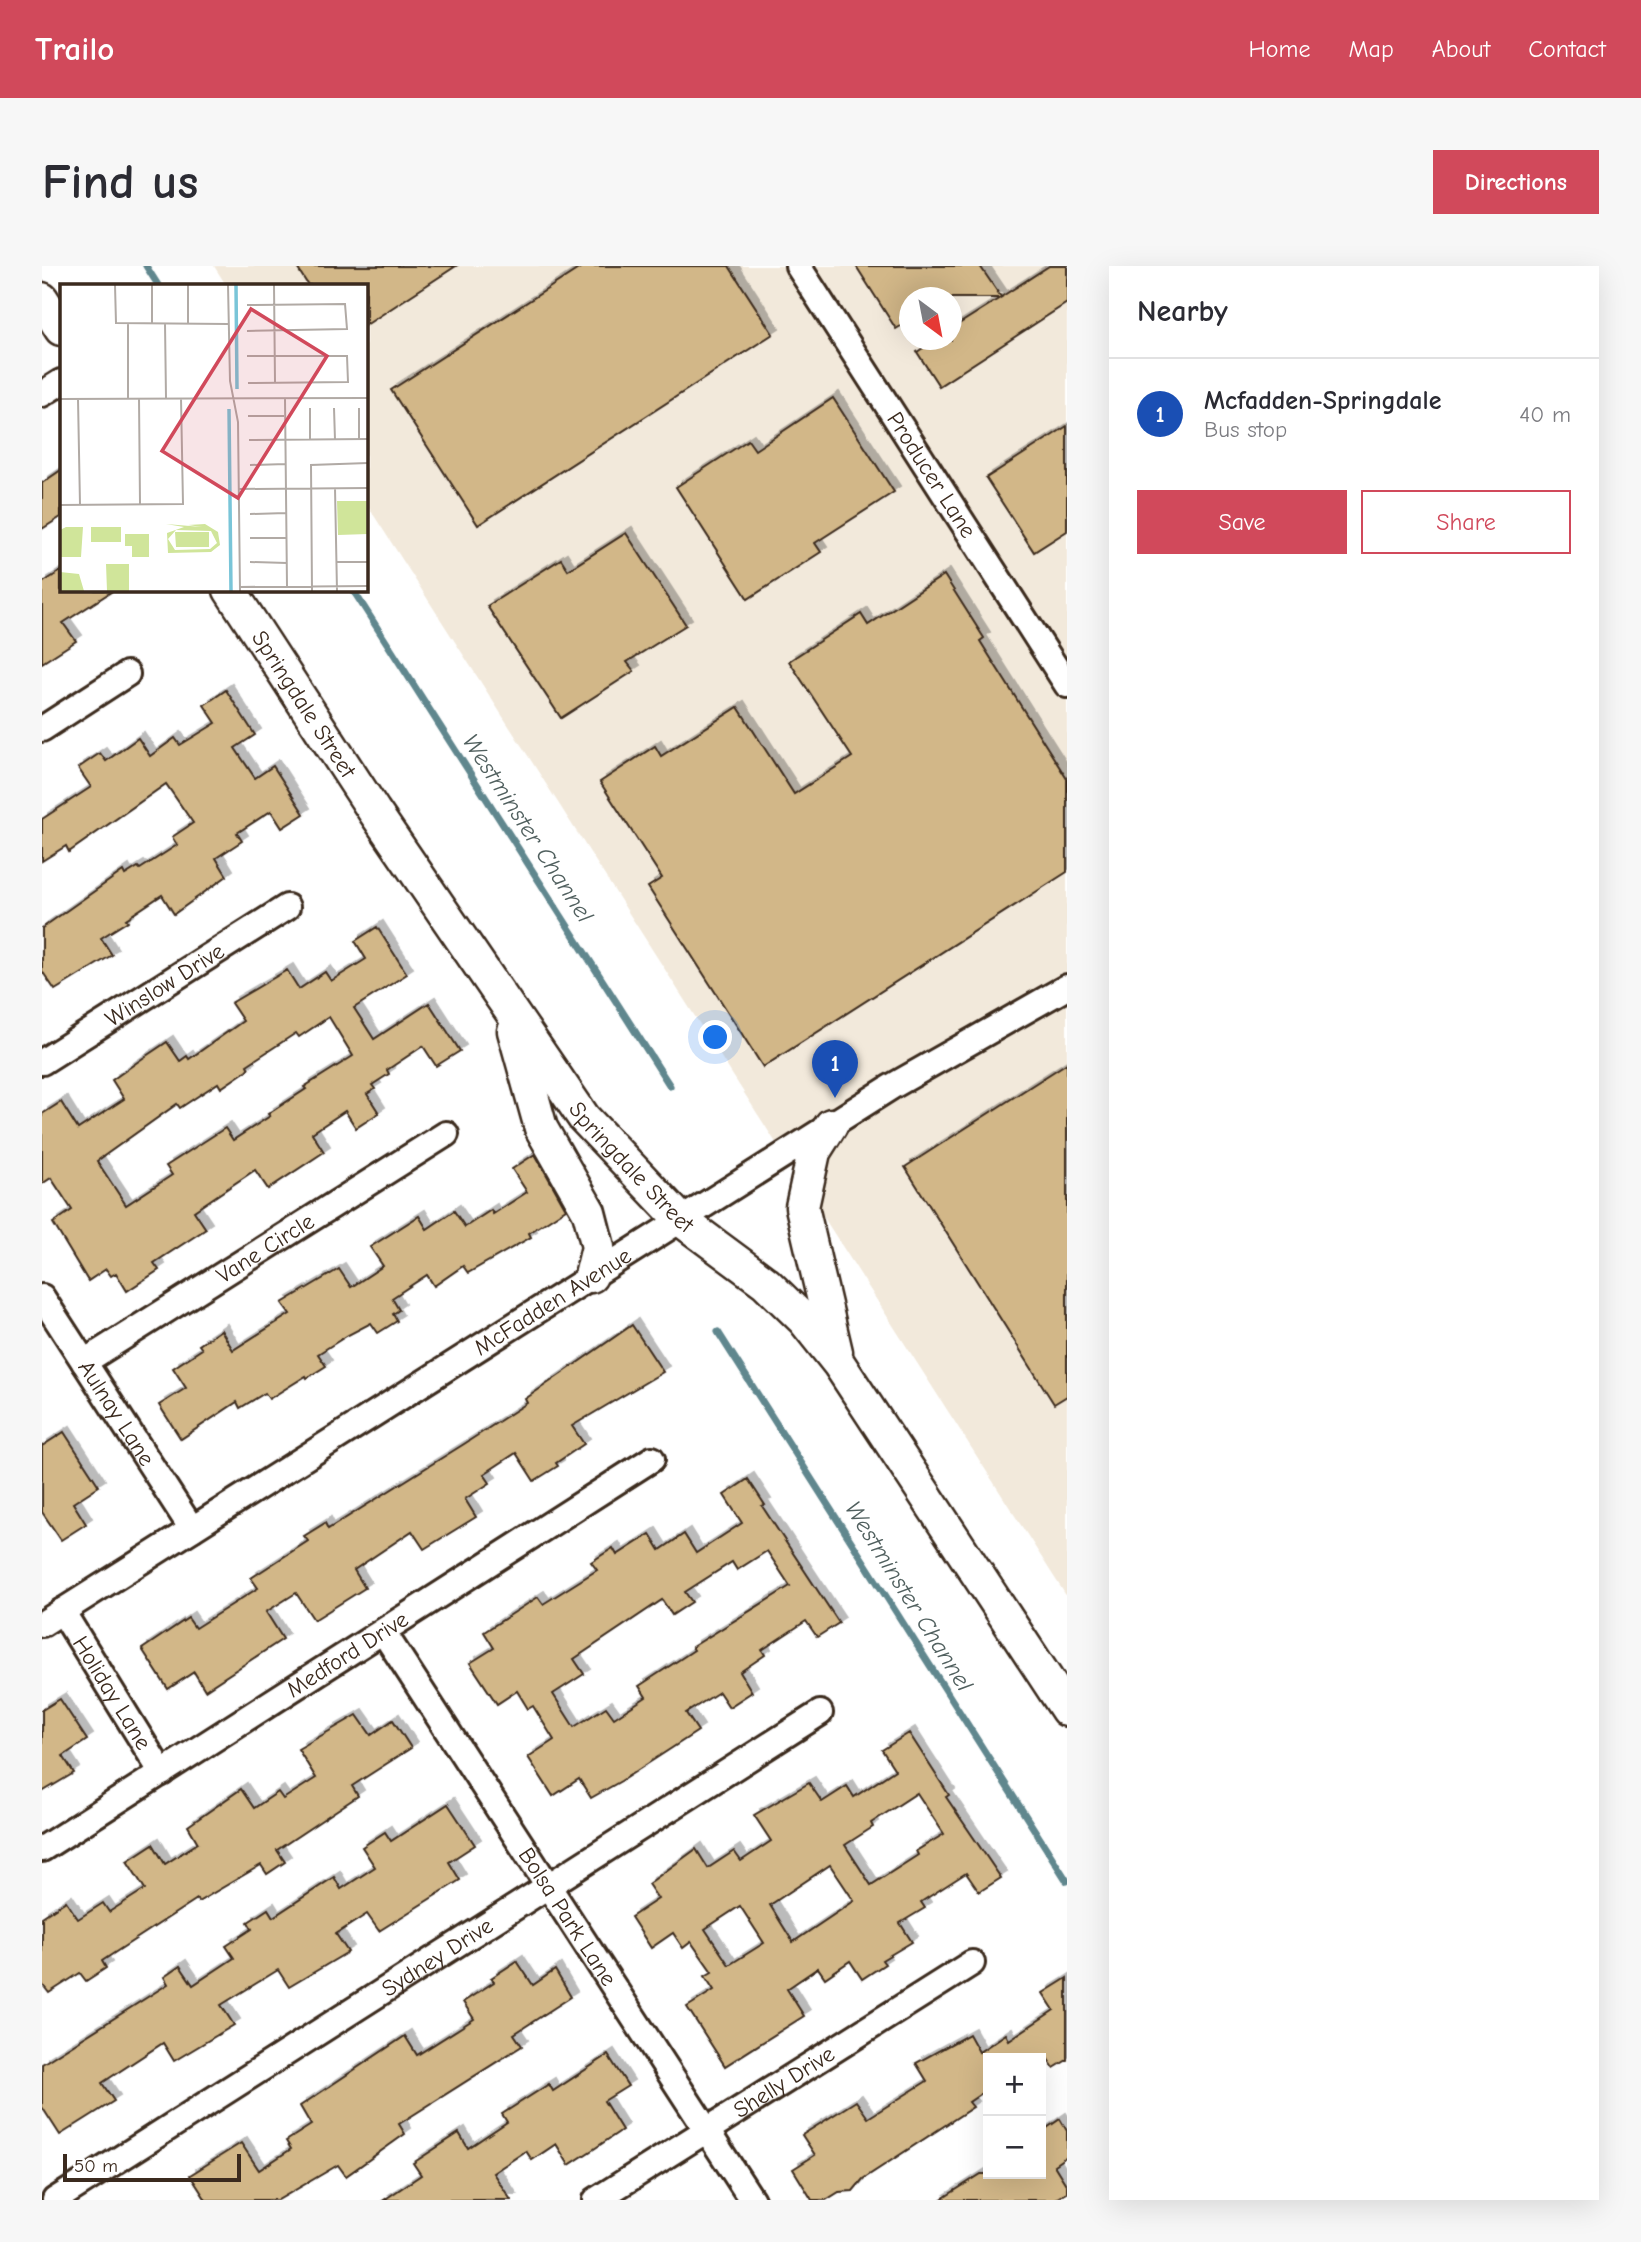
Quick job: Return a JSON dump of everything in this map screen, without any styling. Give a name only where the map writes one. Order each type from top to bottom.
[{"type":"main road","points":[[42,299],[60,327]]},
{"type":"main road","name":"Springdale Street","points":[[231,592],[508,1010],[584,1118],[681,1220],[766,1283],[804,1320],[839,1364],[1067,1710]]},
{"type":"main road","points":[[508,1010],[541,1128],[589,1212],[598,1247],[591,1276]]},
{"type":"main road","points":[[831,1125],[814,1152],[802,1207],[839,1364]]},
{"type":"street","name":"Producer Lane","points":[[798,266],[1067,685]]},
{"type":"street","points":[[42,394],[60,383]]},
{"type":"street","points":[[42,729],[127,674]]},
{"type":"street","name":"Winslow Drive","points":[[42,1062],[287,907]]},
{"type":"street","name":"McFadden Avenue","points":[[52,1618],[831,1125],[1067,986]]},
{"type":"street","name":"Vane Circle","points":[[84,1362],[446,1134]]},
{"type":"street","name":"Aulnay Lane","points":[[42,1297],[192,1529]]},
{"type":"street","name":"Medford Drive","points":[[42,1849],[384,1633],[652,1459]]},
{"type":"street","name":"Holiday Lane","points":[[52,1618],[162,1773]]},
{"type":"street","name":"Bolsa Park Lane","points":[[384,1633],[752,2200]]},
{"type":"street","name":"Sydney Drive","points":[[55,2200],[820,1713]]},
{"type":"street","name":"Shelly Drive","points":[[596,2200],[971,1963]]},
{"type":"shaded area","points":[[214,266],[1067,266],[1067,1597],[368,506],[368,284],[225,284]]},
{"type":"building","points":[[296,266],[456,266],[368,324],[368,284],[307,284]]},
{"type":"building","points":[[583,266],[729,266],[773,334],[478,525],[391,390]]},
{"type":"building","points":[[856,266],[980,266],[1001,297],[1049,266],[1067,266],[1067,303],[939,386],[917,352],[962,350],[962,322],[1000,298],[962,298],[962,287],[899,287],[899,327],[896,329]]},
{"type":"building","points":[[833,398],[894,492],[815,543],[821,552],[748,599],[676,487],[748,440],[755,450]]},
{"type":"building","points":[[1067,426],[1067,531],[1034,552],[986,478]]},
{"type":"building","points":[[60,471],[60,518],[42,529],[42,483]]},
{"type":"building","points":[[626,533],[686,625],[627,662],[634,671],[561,718],[487,606],[561,559],[568,570]]},
{"type":"building","points":[[60,572],[60,592],[111,592],[63,623],[76,641],[42,663],[42,583]]},
{"type":"building","points":[[944,575],[984,638],[980,641],[1067,779],[1067,872],[763,1067],[648,887],[662,878],[600,782],[655,746],[661,756],[738,707],[794,794],[852,757],[789,661],[861,614],[868,625]]},
{"type":"building","points":[[226,690],[255,735],[235,748],[255,778],[273,766],[304,814],[282,828],[271,811],[237,833],[242,841],[216,858],[227,876],[174,914],[162,895],[101,938],[112,955],[55,990],[42,971],[42,928],[123,871],[125,875],[138,867],[140,869],[177,845],[172,837],[193,823],[166,784],[69,852],[66,846],[42,861],[42,819],[91,787],[78,768],[100,753],[106,761],[138,738],[150,756],[175,738],[180,745],[216,723],[204,705]]},
{"type":"building","points":[[377,927],[407,974],[354,1008],[374,1039],[429,1003],[460,1051],[436,1066],[423,1046],[387,1070],[389,1074],[372,1085],[375,1089],[367,1094],[379,1113],[356,1128],[345,1111],[312,1133],[324,1152],[268,1189],[255,1170],[194,1211],[206,1229],[154,1263],[159,1270],[127,1291],[116,1273],[111,1276],[106,1269],[88,1281],[53,1223],[72,1210],[51,1178],[42,1184],[42,1114],[61,1102],[78,1129],[124,1099],[112,1080],[143,1058],[167,1042],[180,1061],[187,1056],[189,1059],[243,1021],[231,1003],[287,970],[299,989],[325,972],[331,981],[366,959],[355,941]],"holes":[[[329,1017],[353,1056],[304,1087],[306,1089],[268,1114],[270,1116],[233,1140],[225,1128],[166,1166],[172,1175],[126,1205],[97,1161],[177,1104],[180,1108],[218,1083],[221,1088],[249,1069],[247,1065],[296,1033],[299,1037]]]},
{"type":"building","points":[[1067,1063],[1067,1396],[1054,1404],[905,1167]]},
{"type":"building","points":[[535,1154],[566,1209],[529,1233],[531,1237],[468,1273],[463,1266],[434,1286],[427,1275],[392,1298],[399,1310],[393,1314],[397,1321],[378,1333],[371,1323],[348,1335],[318,1354],[326,1366],[307,1378],[306,1376],[269,1399],[265,1393],[240,1408],[237,1402],[181,1439],[159,1405],[186,1388],[173,1368],[202,1349],[199,1345],[221,1330],[233,1350],[290,1314],[282,1303],[339,1269],[351,1287],[383,1266],[370,1247],[419,1216],[427,1229],[454,1211],[465,1227],[491,1210],[493,1214],[527,1192],[512,1169]]},
{"type":"building","points":[[632,1325],[663,1372],[572,1426],[584,1444],[556,1463],[558,1466],[534,1481],[516,1453],[484,1474],[490,1483],[465,1499],[476,1517],[424,1549],[412,1531],[354,1570],[365,1588],[314,1620],[296,1593],[266,1612],[283,1639],[205,1690],[194,1672],[168,1689],[142,1649],[188,1618],[195,1628],[258,1588],[251,1578],[308,1541],[304,1536],[325,1523],[328,1529],[464,1444],[527,1403],[525,1399]]},
{"type":"building","points":[[64,1432],[99,1486],[73,1503],[86,1524],[61,1540],[42,1512],[42,1446]]},
{"type":"building","points":[[748,1479],[765,1505],[762,1506],[839,1623],[817,1637],[806,1621],[762,1650],[765,1655],[740,1672],[752,1692],[729,1707],[719,1692],[686,1713],[698,1731],[621,1781],[591,1798],[579,1779],[553,1796],[528,1757],[554,1740],[533,1706],[528,1709],[517,1691],[497,1704],[470,1663],[494,1648],[484,1632],[538,1597],[543,1604],[597,1570],[591,1562],[613,1548],[617,1555],[650,1534],[660,1550],[684,1534],[696,1553],[742,1523],[724,1495]],"holes":[[[767,1551],[790,1586],[692,1647],[694,1650],[639,1686],[646,1697],[614,1718],[606,1707],[574,1727],[553,1694],[584,1674],[574,1659],[662,1600],[672,1615],[692,1602],[685,1592],[732,1562],[737,1570]]]},
{"type":"building","points":[[60,1699],[87,1740],[63,1756],[74,1773],[42,1792],[42,1710]]},
{"type":"building","points":[[357,1715],[371,1735],[393,1720],[411,1748],[352,1786],[358,1796],[277,1850],[285,1862],[267,1874],[261,1865],[198,1902],[197,1899],[102,1961],[106,1968],[86,1981],[80,1973],[49,1993],[42,1984],[42,1917],[66,1901],[78,1919],[103,1903],[109,1912],[145,1889],[127,1861],[153,1844],[165,1864],[198,1843],[188,1826],[241,1789],[254,1808],[278,1792],[283,1799],[316,1778],[298,1749]]},
{"type":"building","points":[[909,1733],[949,1795],[946,1797],[1001,1878],[979,1892],[966,1873],[921,1902],[925,1908],[900,1923],[912,1942],[882,1960],[885,1964],[862,1979],[850,1961],[825,1978],[818,1968],[787,1989],[804,2016],[725,2066],[687,2007],[714,1990],[705,1976],[712,1972],[691,1942],[683,1948],[673,1933],[651,1948],[631,1917],[658,1899],[648,1884],[696,1849],[708,1868],[734,1851],[741,1861],[771,1841],[754,1815],[809,1783],[822,1802],[847,1786],[854,1797],[895,1770],[882,1750]],"holes":[[[917,1793],[944,1834],[916,1851],[918,1855],[871,1885],[845,1845],[873,1827],[871,1823]],[[830,1865],[854,1901],[793,1942],[770,1905]],[[740,1906],[764,1943],[729,1965],[705,1929]]]},
{"type":"building","points":[[448,1804],[475,1845],[449,1862],[460,1880],[379,1931],[367,1914],[336,1934],[348,1952],[289,1987],[278,1970],[221,2005],[234,2025],[174,2061],[163,2043],[102,2083],[114,2101],[60,2135],[42,2107],[42,2064],[168,1984],[164,1977],[180,1966],[193,1985],[234,1958],[226,1946],[252,1929],[248,1922],[268,1909],[273,1917],[334,1877],[341,1889],[375,1867],[362,1847],[385,1832],[391,1841]]},
{"type":"building","points":[[517,1961],[533,1985],[555,1970],[571,1997],[514,2034],[522,2046],[399,2124],[405,2134],[346,2176],[338,2165],[278,2200],[206,2200],[190,2175],[241,2143],[259,2170],[291,2149],[286,2141],[311,2125],[300,2106],[405,2036],[417,2055],[474,2019],[463,2002],[494,1982],[491,1978]]},
{"type":"building","points":[[1067,1978],[1067,2060],[1054,2068],[1046,2058],[1046,2053],[983,2053],[983,2092],[969,2102],[973,2107],[863,2179],[853,2191],[839,2192],[826,2200],[812,2200],[793,2169],[815,2155],[802,2135],[856,2101],[868,2118],[927,2081],[916,2063],[969,2034],[979,2052],[1006,2034],[1009,2040],[1054,2010],[1043,1993]]},
{"type":"building","points":[[608,2055],[628,2086],[604,2101],[622,2130],[594,2149],[569,2165],[556,2144],[532,2160],[526,2151],[493,2173],[511,2200],[384,2200],[421,2175],[413,2163],[459,2133],[468,2148],[507,2122],[502,2114],[549,2084],[553,2091]]},
{"type":"building","points":[[1060,2119],[1067,2131],[1067,2156],[1054,2165],[1067,2186],[1067,2192],[1054,2200],[940,2200],[981,2174],[983,2179],[1046,2179],[1046,2129]]},
{"type":"waterway","name":"Westminster Channel","points":[[146,266],[157,284]]},
{"type":"waterway","name":"Westminster Channel","points":[[354,592],[670,1086]]},
{"type":"waterway","name":"Westminster Channel","points":[[718,1332],[1067,1881]]},
{"type":"place","name":"Mcfadden-Springdale","points":[[835,1098]]}]
